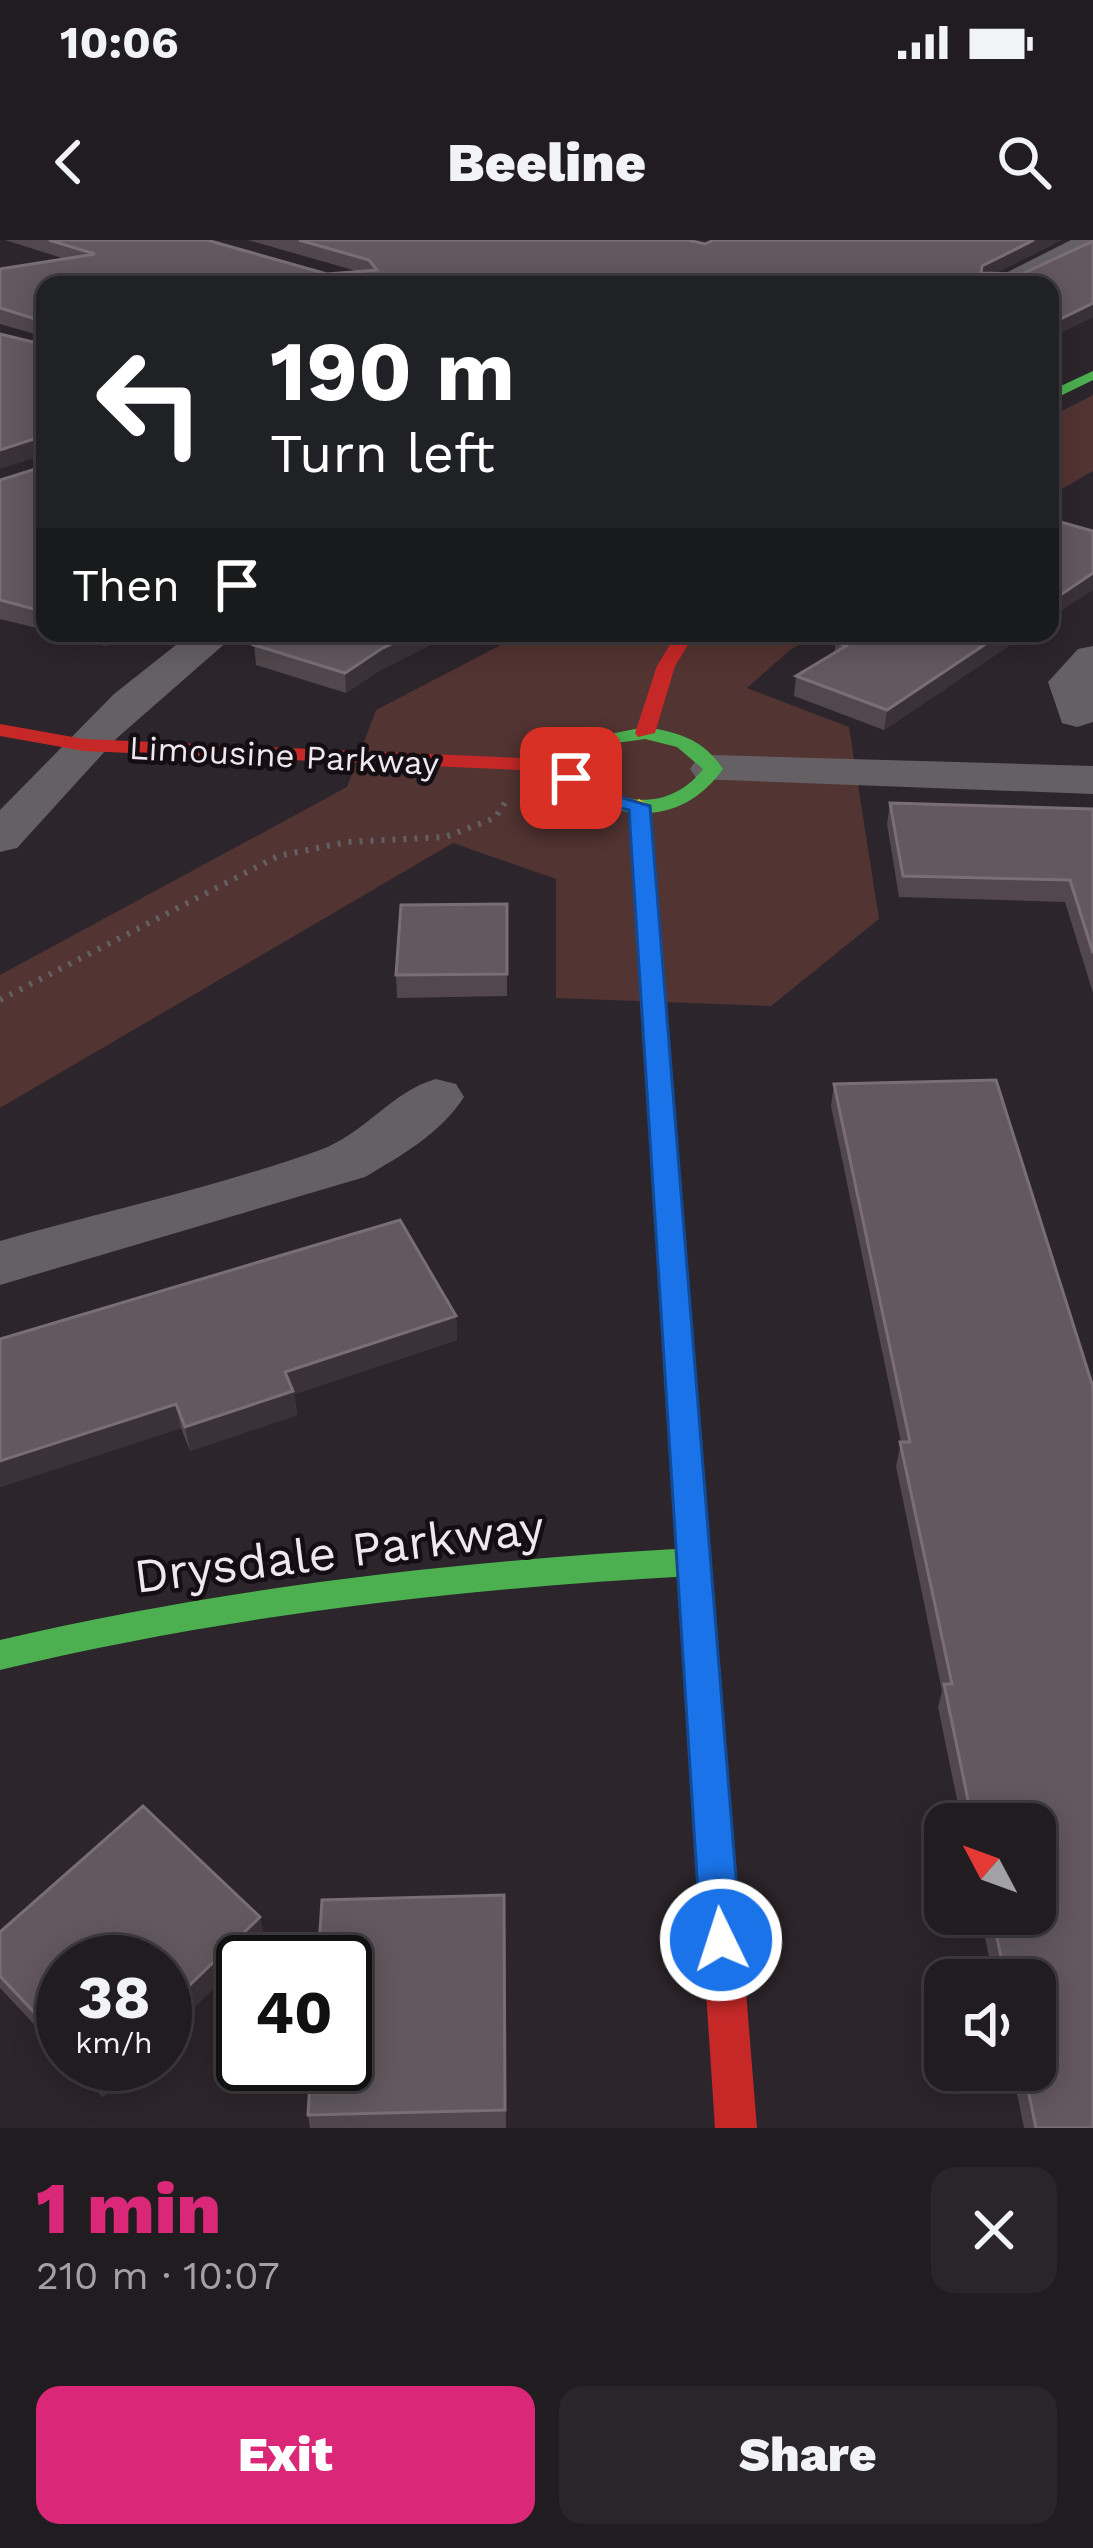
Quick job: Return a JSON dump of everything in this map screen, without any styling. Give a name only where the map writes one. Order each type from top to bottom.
[{"type":"street","points":[[1015,276],[1092,240]]},
{"type":"street","points":[[1059,393],[1093,375]]},
{"type":"street","points":[[0,838],[84,745],[163,669],[204,642]]},
{"type":"street","points":[[644,733],[666,666],[681,642]]},
{"type":"street","points":[[1077,714],[1069,682],[1093,658]]},
{"type":"street","name":"Limousine Parkway","points":[[0,730],[84,745],[568,766]]},
{"type":"street","points":[[713,769],[704,788],[692,795],[639,806],[616,803],[580,788],[568,766],[585,746],[602,738],[644,733],[692,745],[713,769],[1093,780]]},
{"type":"street","points":[[639,806],[736,2128]]},
{"type":"street","points":[[0,1263],[344,1162],[395,1134],[436,1097]]},
{"type":"street","name":"Drysdale Parkway","points":[[0,1654],[188,1609],[333,1587],[516,1569],[692,1562]]},
{"type":"path","points":[[0,1000],[278,856],[306,847],[445,837],[472,830],[506,805],[514,765]]},
{"type":"shaded area","points":[[1093,395],[1093,471],[1059,491],[1059,412]]},
{"type":"shaded area","points":[[507,642],[804,642],[747,688],[849,727],[879,919],[771,1006],[556,998],[556,879],[453,843],[0,1108],[0,975],[347,787],[376,710]]},
{"type":"building","points":[[49,240],[207,240],[327,274],[377,270],[369,260],[299,240],[688,240],[705,244],[714,240],[1034,240],[982,266],[981,273],[1022,274],[1093,241],[1093,303],[1059,320],[1059,276],[36,276],[36,319],[0,308],[0,269],[95,254]]},
{"type":"building","points":[[0,334],[36,343],[36,438],[0,450]]},
{"type":"building","points":[[36,469],[36,610],[0,600],[0,480]]},
{"type":"building","points":[[1059,522],[1093,531],[1093,573],[1059,596]]},
{"type":"building","points":[[259,642],[395,642],[345,673],[254,645]]},
{"type":"building","points":[[836,642],[989,642],[887,710],[796,676],[846,646]]},
{"type":"building","points":[[890,803],[1093,809],[1093,953],[1070,880],[903,876]]},
{"type":"building","points":[[507,904],[507,974],[396,975],[401,905]]},
{"type":"building","points":[[996,1080],[1093,1387],[1093,2128],[1036,2128],[1028,2091],[1056,2091],[1056,1959],[1002,1959],[996,1935],[1056,1935],[1056,1803],[969,1803],[944,1684],[952,1684],[900,1442],[910,1442],[834,1084]]},
{"type":"building","points":[[400,1220],[456,1316],[285,1372],[293,1391],[185,1427],[176,1404],[0,1461],[0,1339]]},
{"type":"building","points":[[143,1806],[260,1917],[241,1935],[216,1935],[216,1960],[192,1983],[192,1935],[36,1935],[36,2014],[0,1976],[0,1932]]},
{"type":"building","points":[[504,1895],[505,2110],[308,2115],[309,2091],[372,2091],[372,1935],[320,1935],[322,1900]]},
{"type":"traffic: fast","points":[[1059,392],[1093,375]]},
{"type":"traffic: fast","points":[[645,733],[684,742],[700,753],[713,769],[700,787],[662,805],[619,804],[581,783],[568,766],[583,749],[602,739],[645,733]]},
{"type":"traffic: fast","points":[[0,1655],[171,1618],[343,1591],[692,1562]]},
{"type":"traffic: slow","points":[[639,805],[695,1569]]},
{"type":"traffic: jam","points":[[645,733],[666,666],[681,642]]},
{"type":"traffic: jam","points":[[0,730],[84,745],[568,766]]},
{"type":"traffic: jam","points":[[695,1569],[736,2128]]},
{"type":"route","points":[[571,778],[596,797],[639,806],[721,1940]]}]
